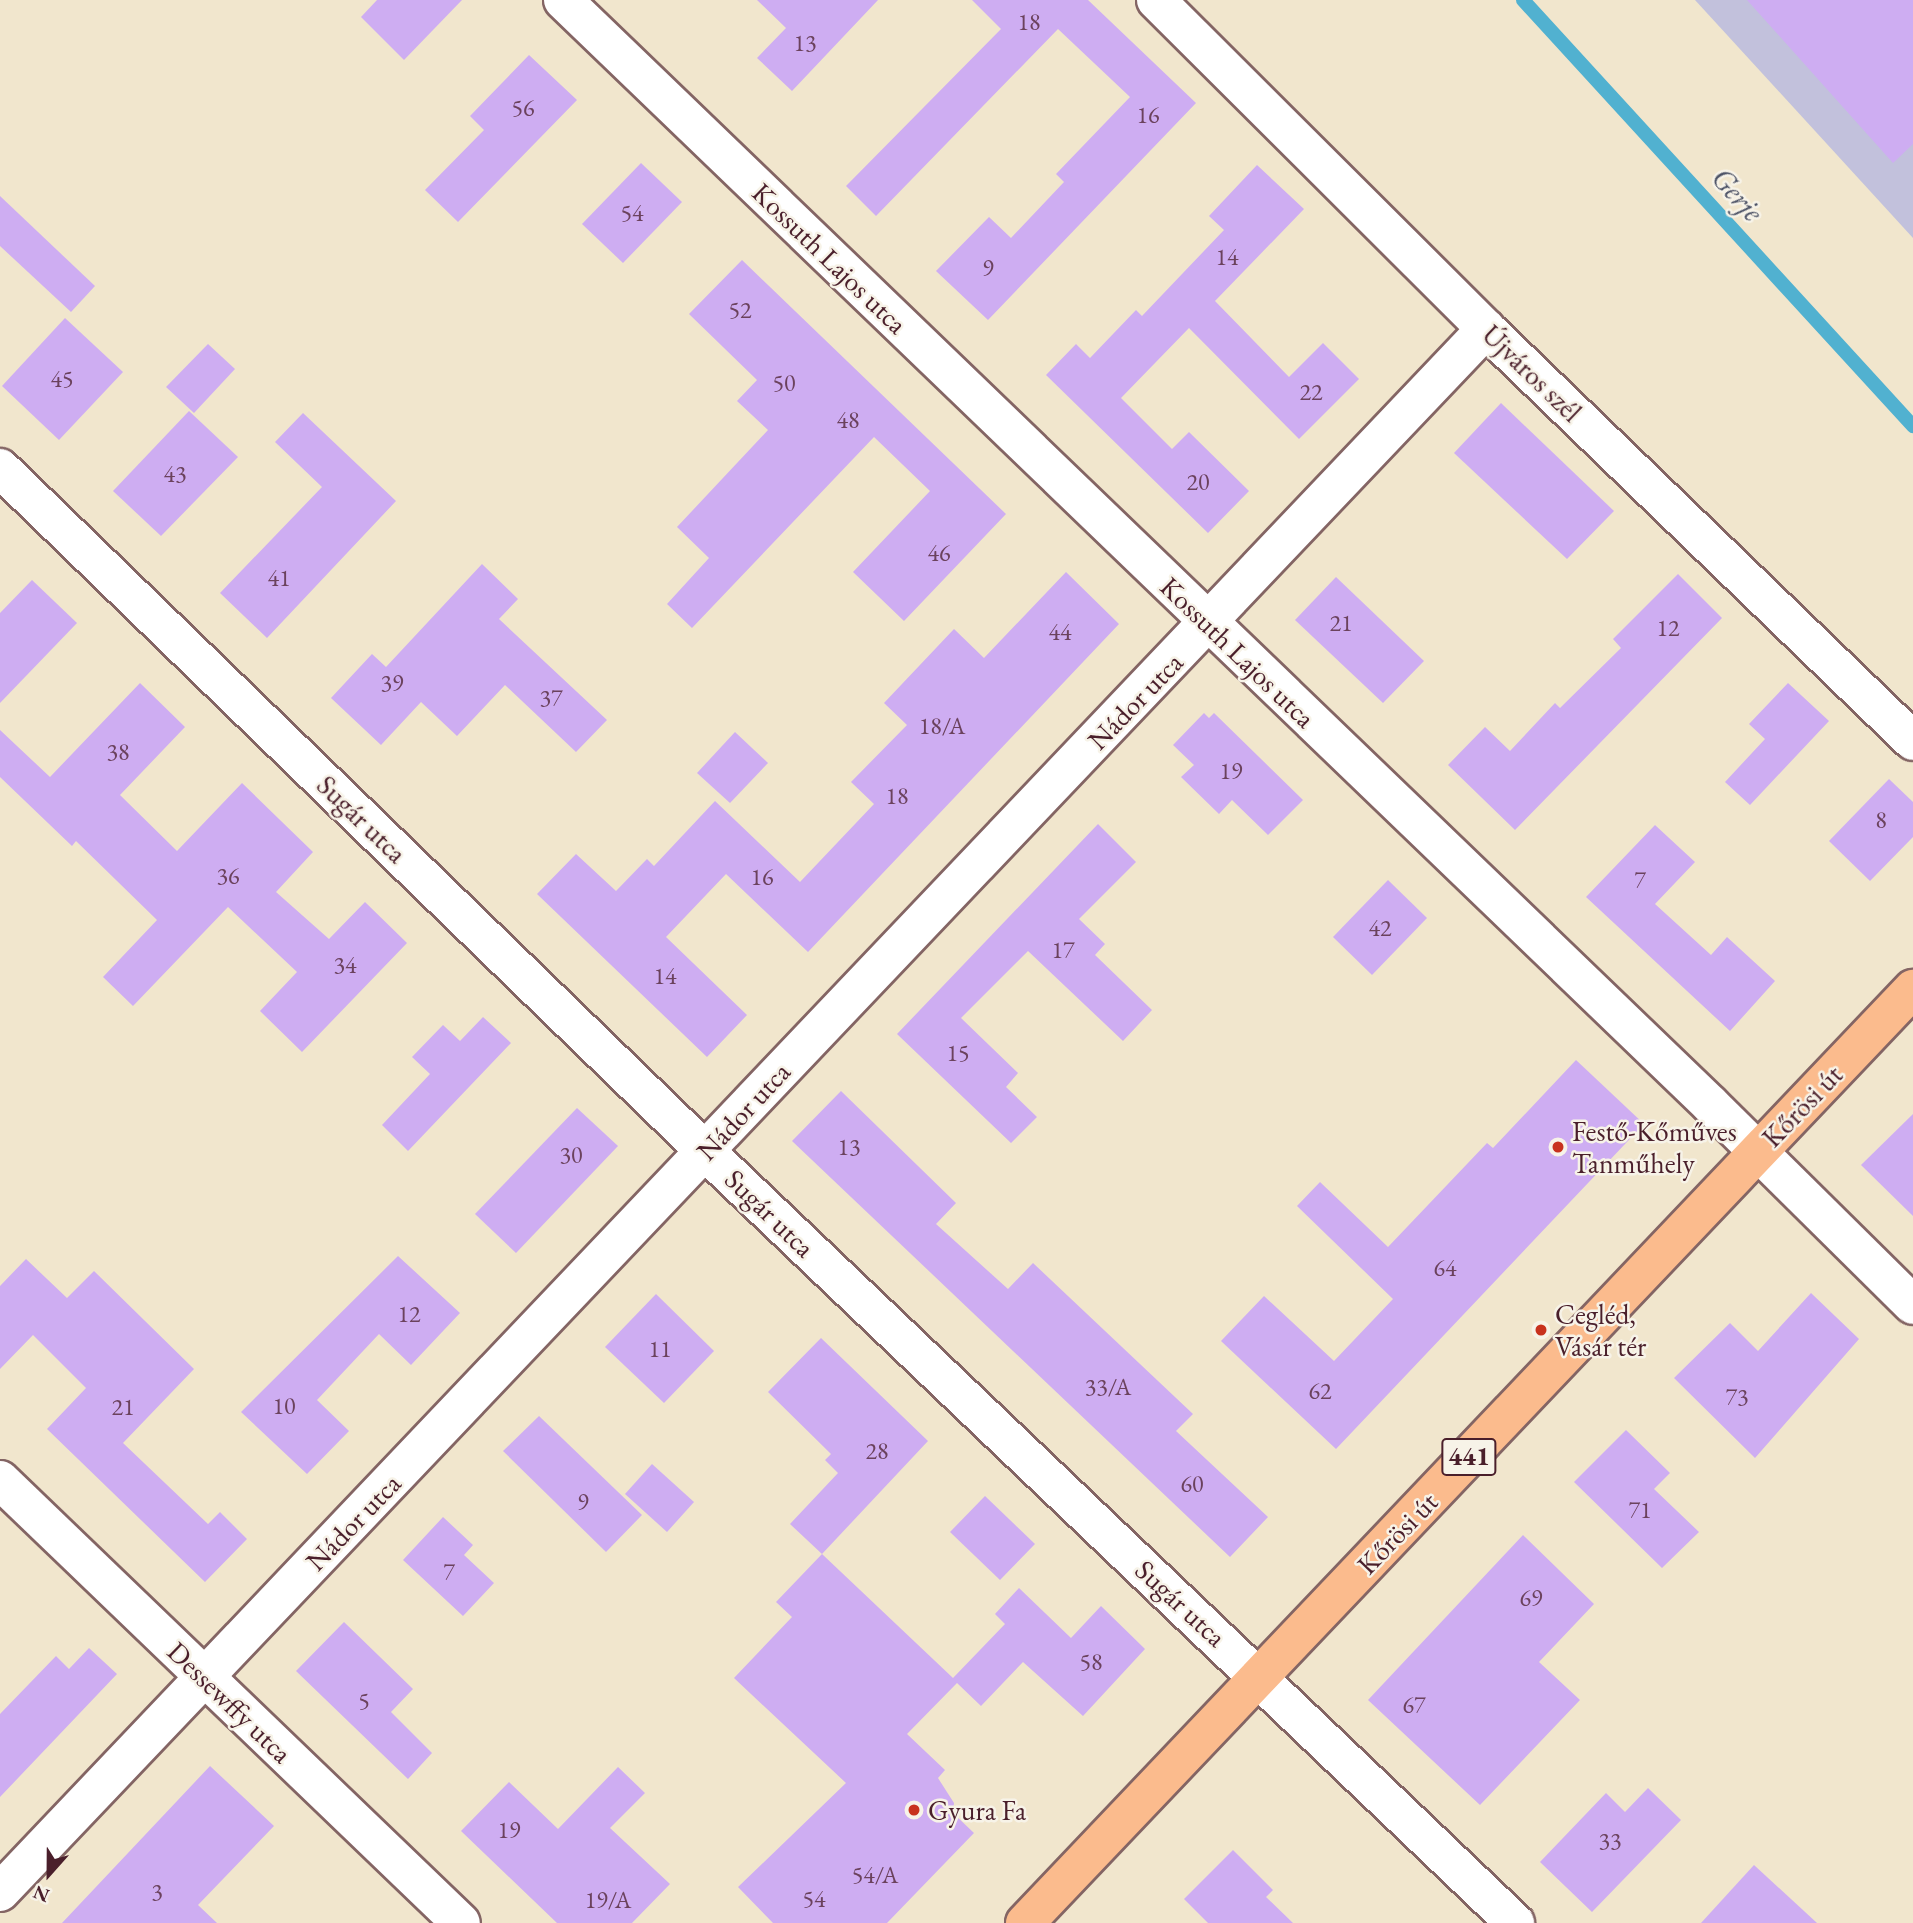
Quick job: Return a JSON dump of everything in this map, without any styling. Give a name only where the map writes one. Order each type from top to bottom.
[{"type":"main road","name":"Kőrösi út","points":[[1025,1923],[1913,989]]},
{"type":"street","name":"Kossuth Lajos utca","points":[[563,0],[1208,624],[1759,1151],[1913,1305]]},
{"type":"street","name":"Újváros szél","points":[[1156,0],[1486,329],[1913,741]]},
{"type":"street","name":"Nádor utca","points":[[0,1892],[1486,329]]},
{"type":"street","name":"Sugár utca","points":[[0,468],[705,1151],[1260,1677],[1515,1923]]},
{"type":"street","name":"Dessewffy utca","points":[[0,1480],[461,1923]]},
{"type":"shaded area","points":[[1695,0],[1913,0],[1913,238]]},
{"type":"building","points":[[377,0],[462,0],[404,60],[361,17]]},
{"type":"building","points":[[757,0],[878,0],[792,91],[757,58],[786,28]]},
{"type":"building","points":[[972,0],[1088,0],[1196,103],[988,320],[936,271],[989,217],[1011,238],[1064,182],[1056,174],[1130,97],[1058,29],[876,216],[846,186],[1001,29]]},
{"type":"building","points":[[1747,0],[1913,0],[1913,144],[1893,163]]},
{"type":"building","points":[[529,55],[577,100],[458,222],[425,190],[484,130],[470,116]]},
{"type":"building","points":[[641,163],[682,202],[623,263],[582,224]]},
{"type":"building","points":[[1257,165],[1304,209],[1215,301],[1289,377],[1323,343],[1359,379],[1299,439],[1189,328],[1121,398],[1172,449],[1189,432],[1249,491],[1208,533],[1046,375],[1076,344],[1090,358],[1136,310],[1142,316],[1224,230],[1209,216]]},
{"type":"building","points":[[0,196],[95,286],[71,312],[0,246]]},
{"type":"building","points":[[742,260],[1006,514],[904,621],[853,572],[930,491],[874,437],[692,628],[667,604],[709,558],[677,527],[768,430],[737,401],[757,380],[689,314]]},
{"type":"building","points":[[65,318],[123,372],[59,440],[2,386]]},
{"type":"building","points":[[208,344],[235,369],[194,413],[166,387]]},
{"type":"building","points":[[1501,403],[1614,511],[1567,559],[1454,453]]},
{"type":"building","points":[[189,411],[238,457],[161,536],[113,491]]},
{"type":"building","points":[[303,413],[396,501],[267,638],[220,593],[322,487],[275,442]]},
{"type":"building","points":[[482,564],[518,599],[499,619],[607,720],[576,752],[505,685],[457,736],[421,702],[381,745],[331,698],[372,654],[386,667]]},
{"type":"building","points":[[1066,572],[1119,624],[808,952],[726,874],[666,937],[747,1015],[707,1057],[537,894],[576,854],[616,891],[647,859],[654,866],[715,801],[800,882],[874,804],[851,782],[907,725],[884,703],[954,629],[984,658]]},
{"type":"building","points":[[1678,574],[1722,618],[1515,830],[1448,765],[1485,727],[1510,751],[1555,703],[1560,708],[1621,648],[1613,639]]},
{"type":"building","points":[[1336,577],[1424,661],[1383,703],[1295,620]]},
{"type":"building","points":[[32,580],[77,623],[0,703],[0,613]]},
{"type":"building","points":[[140,683],[185,727],[120,795],[177,851],[242,783],[313,852],[276,892],[329,939],[365,902],[407,943],[302,1052],[260,1011],[297,972],[228,907],[133,1006],[103,977],[157,920],[76,841],[72,846],[0,777],[0,730],[50,777]]},
{"type":"building","points":[[1788,683],[1829,721],[1750,805],[1725,782],[1765,739],[1749,724]]},
{"type":"building","points":[[1204,713],[1209,718],[1214,713],[1303,800],[1268,835],[1232,800],[1219,814],[1181,777],[1194,765],[1173,745]]},
{"type":"building","points":[[735,732],[768,763],[730,803],[697,773]]},
{"type":"building","points":[[1889,779],[1913,802],[1913,837],[1870,881],[1829,841]]},
{"type":"building","points":[[1098,824],[1136,862],[1079,919],[1105,944],[1095,955],[1152,1010],[1123,1041],[1028,951],[961,1018],[1018,1073],[1006,1087],[1037,1117],[1011,1143],[897,1034]]},
{"type":"building","points":[[1655,825],[1695,862],[1655,904],[1711,955],[1727,937],[1775,981],[1730,1031],[1586,897]]},
{"type":"building","points":[[1388,880],[1427,918],[1372,975],[1333,937]]},
{"type":"building","points":[[483,1017],[511,1043],[408,1151],[382,1125],[430,1074],[412,1057],[443,1025],[460,1041]]},
{"type":"building","points":[[1576,1060],[1644,1124],[1336,1449],[1221,1341],[1264,1296],[1334,1361],[1393,1299],[1297,1206],[1320,1182],[1388,1247],[1487,1143],[1493,1148]]},
{"type":"building","points":[[841,1091],[956,1203],[936,1224],[1008,1289],[1033,1263],[1193,1414],[1176,1431],[1268,1517],[1230,1557],[792,1141]]},
{"type":"building","points":[[577,1108],[618,1146],[516,1253],[475,1214]]},
{"type":"building","points":[[1913,1114],[1913,1216],[1861,1165]]},
{"type":"building","points":[[398,1256],[460,1313],[411,1365],[379,1334],[317,1400],[349,1431],[307,1474],[241,1412]]},
{"type":"building","points":[[26,1259],[67,1298],[94,1271],[194,1369],[123,1443],[208,1524],[220,1512],[247,1539],[205,1582],[47,1429],[86,1388],[33,1335],[0,1369],[0,1286]]},
{"type":"building","points":[[1811,1293],[1859,1339],[1755,1458],[1674,1378],[1730,1323],[1758,1351]]},
{"type":"building","points":[[656,1294],[714,1351],[664,1403],[605,1347]]},
{"type":"building","points":[[821,1338],[928,1441],[822,1554],[790,1524],[838,1473],[825,1460],[831,1454],[768,1392]]},
{"type":"building","points":[[539,1416],[642,1515],[606,1552],[503,1451]]},
{"type":"building","points":[[1626,1430],[1670,1473],[1654,1489],[1699,1532],[1662,1568],[1574,1482]]},
{"type":"building","points":[[652,1464],[694,1502],[667,1532],[625,1494]]},
{"type":"building","points":[[985,1496],[1035,1544],[1000,1580],[950,1532]]},
{"type":"building","points":[[443,1517],[473,1545],[464,1555],[494,1583],[463,1616],[403,1560]]},
{"type":"building","points":[[1523,1535],[1594,1604],[1539,1662],[1580,1700],[1480,1805],[1368,1700]]},
{"type":"building","points":[[822,1554],[953,1678],[1005,1624],[995,1614],[1019,1588],[1071,1638],[1101,1606],[1145,1649],[1083,1716],[1023,1662],[981,1706],[957,1683],[907,1734],[945,1770],[938,1778],[954,1803],[953,1813],[974,1833],[887,1923],[773,1923],[738,1887],[846,1783],[734,1678],[792,1617],[776,1602]]},
{"type":"building","points":[[344,1622],[413,1689],[391,1712],[432,1753],[408,1779],[296,1671]]},
{"type":"building","points":[[89,1648],[117,1674],[0,1797],[0,1714],[56,1656],[69,1669]]},
{"type":"building","points":[[210,1766],[274,1826],[198,1905],[217,1923],[62,1923]]},
{"type":"building","points":[[618,1767],[645,1793],[610,1828],[670,1884],[632,1923],[557,1923],[461,1831],[509,1782],[558,1829]]},
{"type":"building","points":[[1648,1788],[1681,1820],[1592,1912],[1540,1862],[1606,1793],[1625,1812]]},
{"type":"building","points":[[1233,1850],[1273,1890],[1266,1897],[1293,1923],[1208,1923],[1184,1899]]},
{"type":"building","points":[[1754,1865],[1817,1923],[1701,1923]]},
{"type":"waterway","name":"Gerje","points":[[1523,0],[1913,426]]},
{"type":"place","name":"Festő-Kőműves Tanműhely","points":[[1558,1147]]},
{"type":"place","name":"Cegléd, Vásár tér","points":[[1541,1330]]},
{"type":"place","name":"Gyura Fa","points":[[914,1810]]}]
